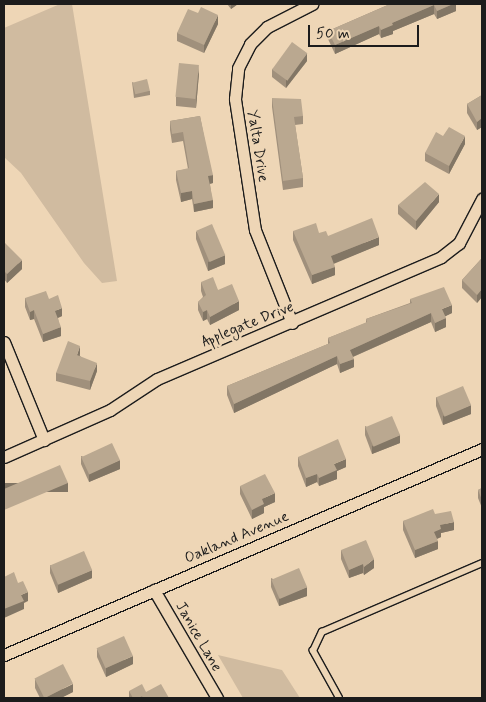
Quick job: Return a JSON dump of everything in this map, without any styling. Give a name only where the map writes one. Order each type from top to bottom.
[{"type":"street","name":"Yalta Drive","points":[[292,323],[255,230],[235,99],[238,68],[250,44],[267,27],[312,4]]},
{"type":"street","name":"Applegate Drive","points":[[4,457],[110,410],[157,379],[292,323],[441,257],[459,243],[482,198]]},
{"type":"street","points":[[4,342],[44,440]]},
{"type":"street","name":"Oakland Avenue","points":[[4,655],[482,449]]},
{"type":"street","name":"Janice Lane","points":[[154,590],[217,698]]},
{"type":"lane","points":[[339,698],[314,651],[322,632],[482,564]]},
{"type":"shaded area","points":[[60,4],[72,4],[117,281],[102,283],[84,263],[21,173],[4,157],[4,28]]},
{"type":"shaded area","points":[[218,655],[282,670],[300,698],[243,698]]},
{"type":"building","points":[[390,4],[453,4],[437,11],[434,5],[392,23],[393,25],[381,30],[379,26],[335,45],[328,31]]},
{"type":"building","points":[[201,7],[218,15],[204,45],[177,33],[188,9],[198,13]]},
{"type":"building","points":[[292,42],[307,53],[287,81],[272,70]]},
{"type":"building","points":[[179,63],[199,65],[195,99],[175,97]]},
{"type":"building","points":[[147,79],[150,91],[135,94],[132,83]]},
{"type":"building","points":[[482,95],[482,118],[477,122],[467,104]]},
{"type":"building","points":[[272,98],[301,99],[303,116],[294,117],[303,178],[283,181]]},
{"type":"building","points":[[200,116],[213,175],[208,176],[213,200],[194,204],[192,191],[181,193],[176,171],[189,168],[183,132],[172,134],[170,121]]},
{"type":"building","points":[[449,127],[465,136],[449,166],[425,153],[436,132],[443,136]]},
{"type":"building","points":[[425,182],[439,194],[416,221],[398,205]]},
{"type":"building","points":[[372,218],[379,237],[331,256],[335,267],[312,275],[293,231],[316,223],[319,233],[326,231],[328,236]]},
{"type":"building","points":[[212,224],[225,255],[210,262],[196,231]]},
{"type":"building","points":[[4,242],[22,260],[7,274],[4,271]]},
{"type":"building","points":[[482,258],[482,289],[477,295],[462,280]]},
{"type":"building","points":[[213,277],[218,290],[232,284],[239,301],[210,317],[207,310],[203,312],[198,302],[206,295],[201,282]]},
{"type":"building","points":[[444,287],[452,305],[442,309],[446,318],[435,323],[431,313],[350,350],[354,359],[340,364],[337,356],[234,404],[227,386],[330,343],[328,338],[367,322],[366,319],[412,303],[410,299]]},
{"type":"building","points":[[46,291],[49,299],[58,295],[62,308],[55,311],[61,327],[43,334],[34,310],[30,312],[25,298]]},
{"type":"building","points":[[68,341],[80,346],[77,355],[97,363],[90,381],[56,373]]},
{"type":"building","points":[[463,386],[471,405],[445,417],[436,397]]},
{"type":"building","points":[[392,416],[400,435],[374,447],[365,427]]},
{"type":"building","points":[[338,439],[346,459],[334,464],[337,470],[319,478],[317,474],[306,478],[298,457]]},
{"type":"building","points":[[112,443],[120,460],[89,475],[81,457]]},
{"type":"building","points":[[60,465],[68,483],[4,510],[4,489]]},
{"type":"building","points":[[265,474],[275,493],[262,499],[264,504],[252,510],[240,486]]},
{"type":"building","points":[[482,488],[482,500],[478,490]]},
{"type":"building","points":[[433,509],[435,514],[451,511],[454,522],[440,525],[441,529],[434,532],[438,541],[415,550],[403,521]]},
{"type":"building","points":[[366,540],[374,559],[364,567],[363,564],[349,570],[341,550]]},
{"type":"building","points":[[84,551],[92,570],[58,585],[50,565]]},
{"type":"building","points":[[299,568],[307,587],[280,599],[271,580]]},
{"type":"building","points":[[14,572],[18,583],[23,581],[28,592],[21,595],[24,601],[4,609],[4,577]]},
{"type":"building","points":[[124,636],[133,656],[106,668],[97,648]]},
{"type":"building","points":[[63,664],[73,684],[44,698],[34,679]]},
{"type":"building","points":[[142,684],[146,692],[161,684],[169,698],[143,698],[142,696],[133,698],[129,691]]}]
